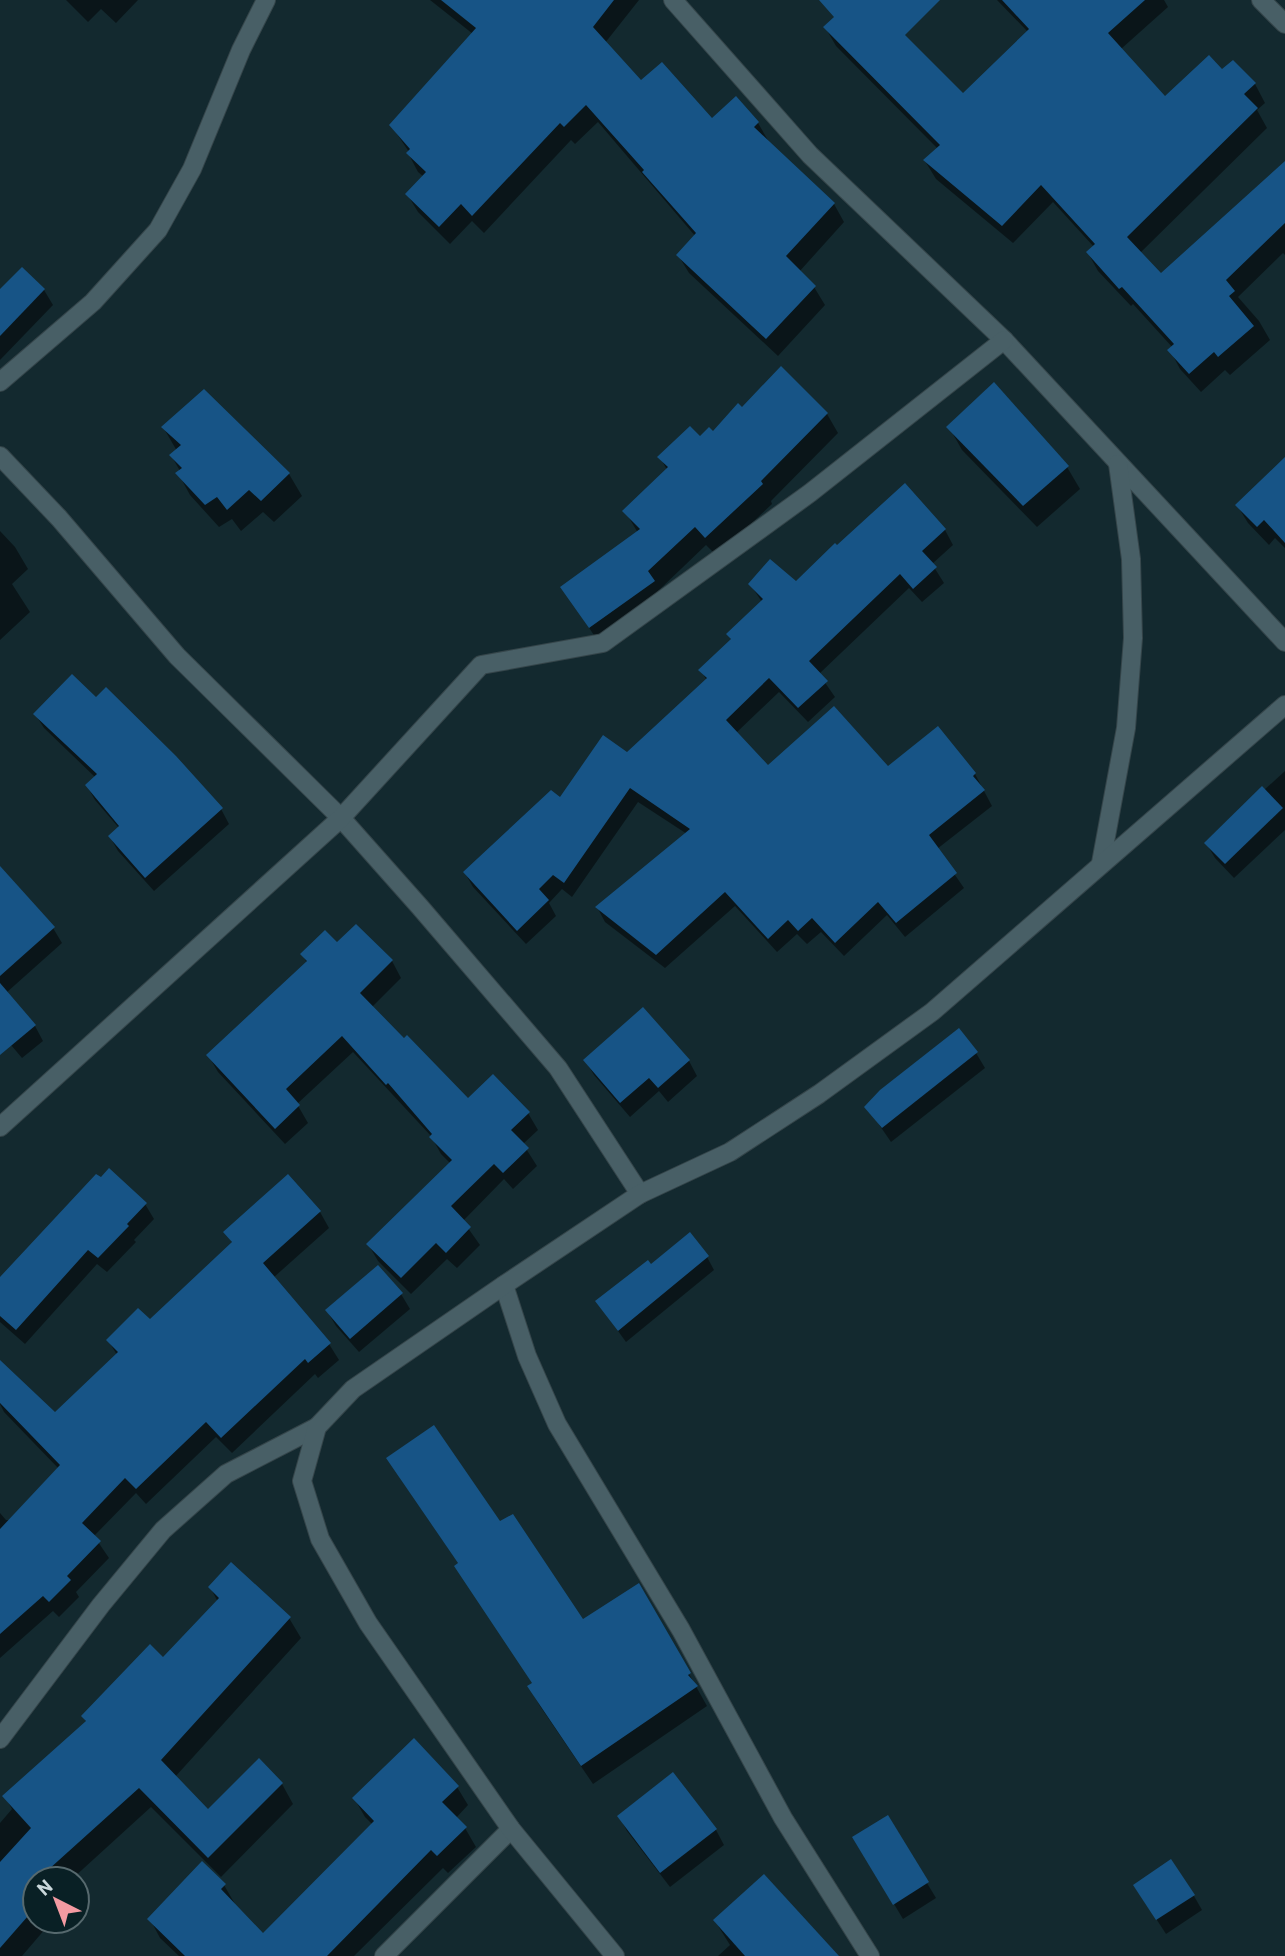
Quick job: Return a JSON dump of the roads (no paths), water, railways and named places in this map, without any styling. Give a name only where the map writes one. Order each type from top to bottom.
[{"type":"street","points":[[0,383],[93,302],[158,230],[192,169],[266,0]]},
{"type":"street","points":[[673,0],[810,155],[1004,340],[1285,642]]},
{"type":"street","points":[[1261,0],[1285,24]]},
{"type":"street","points":[[0,1127],[341,818],[481,665],[603,643],[810,493],[1004,340]]},
{"type":"street","points":[[0,457],[60,518],[177,656],[341,818],[558,1068],[640,1194]]},
{"type":"street","points":[[1101,863],[1126,728],[1133,638],[1131,559],[1118,464]]},
{"type":"street","points":[[0,1739],[101,1605],[163,1531],[226,1474],[317,1427],[353,1388],[640,1194],[730,1152],[819,1094],[932,1012],[1285,705]]},
{"type":"street","points":[[504,1286],[527,1356],[558,1423],[681,1630],[783,1818],[870,1956]]},
{"type":"street","points":[[317,1427],[302,1481],[320,1539],[368,1623],[511,1829],[615,1956]]},
{"type":"street","points":[[384,1956],[511,1829]]}]
